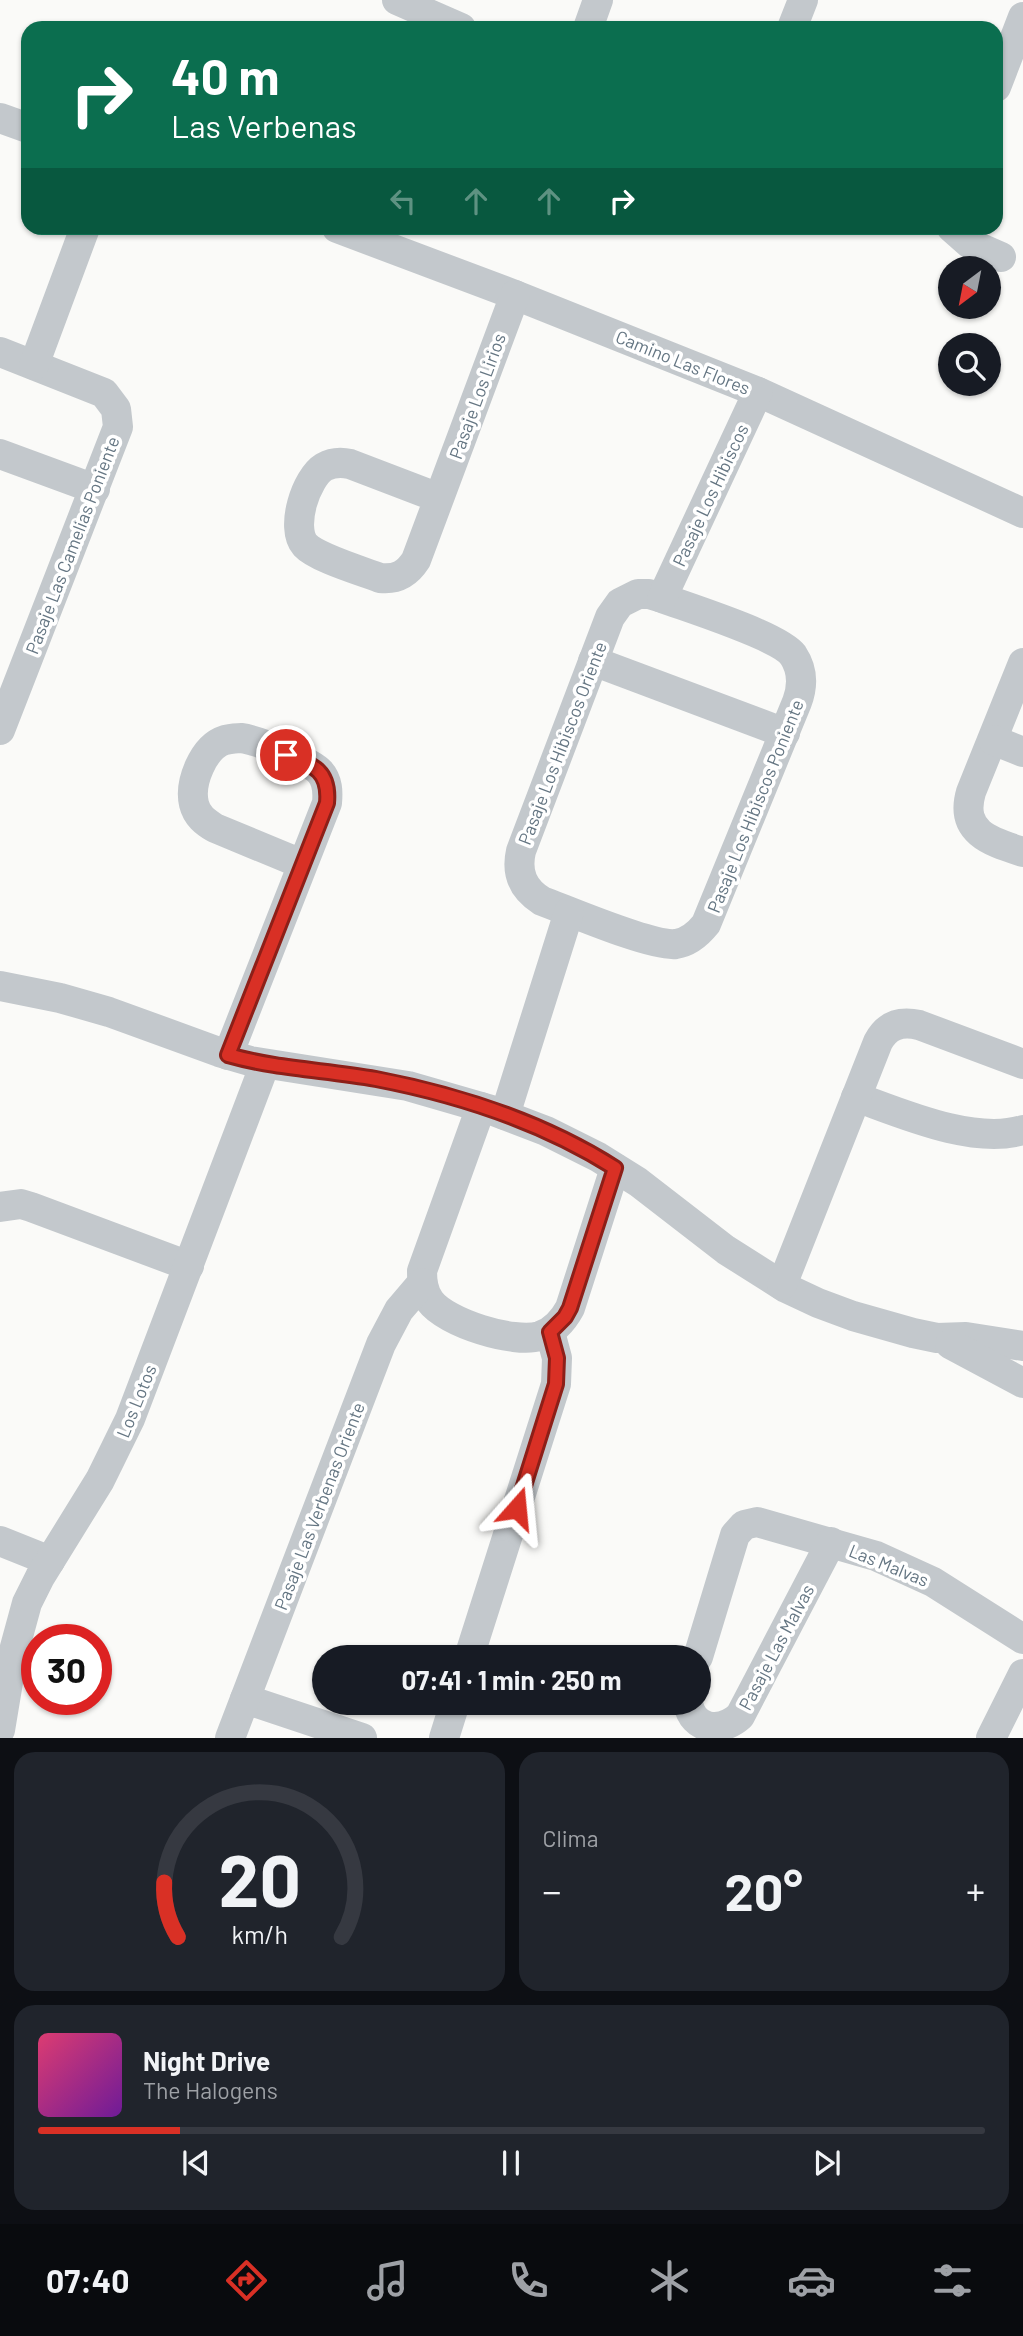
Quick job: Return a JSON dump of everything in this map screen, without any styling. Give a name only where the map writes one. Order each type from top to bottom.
[{"type":"street","points":[[397,0],[445,21]]},
{"type":"street","points":[[590,21],[598,0]]},
{"type":"street","points":[[795,21],[803,0]]},
{"type":"street","points":[[1003,69],[1023,17]]},
{"type":"street","points":[[0,118],[21,126]]},
{"type":"street","points":[[34,365],[82,235]]},
{"type":"street","name":"Camino Las Flores","points":[[356,235],[758,392],[1023,513]]},
{"type":"street","points":[[959,235],[968,243],[999,256]]},
{"type":"street","name":"Pasaje Los Lirios","points":[[439,498],[350,464],[329,464],[316,474],[312,482],[298,518],[297,529],[301,539],[314,552],[380,578],[390,579],[410,570],[416,560],[515,295]]},
{"type":"street","name":"Pasaje Las Camelias Poniente","points":[[0,352],[104,393],[116,409],[118,427],[0,730]]},
{"type":"street","name":"Pasaje Los Hibiscos","points":[[662,598],[758,392]]},
{"type":"street","points":[[0,454],[94,489]]},
{"type":"street","name":"Pasaje Los Hibiscos Oriente","points":[[569,912],[542,901],[527,889],[519,872],[519,861],[614,609],[627,598],[649,594],[662,598]]},
{"type":"street","name":"Pasaje Los Hibiscos Poniente","points":[[569,912],[666,944],[689,940],[699,934],[706,924],[802,690],[802,677],[792,653],[771,639],[662,598]]},
{"type":"street","points":[[593,661],[785,733]]},
{"type":"street","points":[[1023,663],[968,801],[970,818],[984,838],[1023,852]]},
{"type":"street","points":[[228,1055],[327,803],[326,782],[313,766],[250,740],[239,738],[219,743],[202,762],[195,782],[193,794],[198,813],[205,822],[215,828],[302,864]]},
{"type":"street","points":[[993,740],[1023,752]]},
{"type":"street","points":[[569,912],[493,1111],[425,1259],[422,1283],[425,1294],[439,1311],[475,1327],[523,1338],[550,1332],[570,1308],[615,1168]]},
{"type":"street","points":[[0,986],[60,998],[108,1012],[228,1055],[265,1064],[408,1086],[493,1111],[563,1139],[615,1168],[677,1210],[726,1250],[782,1285],[853,1316],[889,1328],[937,1338],[976,1356],[1023,1383]]},
{"type":"street","points":[[782,1285],[882,1035],[902,1023],[919,1025],[1023,1064]]},
{"type":"street","name":"Los Lotos","points":[[0,1730],[6,1656],[27,1603],[116,1450],[143,1386],[265,1064]]},
{"type":"street","points":[[856,1097],[933,1123],[967,1131],[1000,1134],[1023,1130]]},
{"type":"street","points":[[0,1207],[21,1204],[31,1207],[188,1266]]},
{"type":"street","name":"Pasaje Las Verbenas Oriente","points":[[230,1738],[381,1344],[399,1310],[422,1283]]},
{"type":"street","points":[[473,1645],[556,1384],[557,1358],[550,1332]]},
{"type":"street","points":[[937,1338],[966,1337],[1023,1346]]},
{"type":"street","name":"Las Malvas","points":[[702,1645],[735,1535],[744,1525],[757,1521],[831,1542],[905,1568],[1023,1639]]},
{"type":"street","points":[[0,1541],[50,1561]]},
{"type":"street","name":"Pasaje Las Malvas","points":[[697,1722],[718,1728],[740,1716],[831,1542]]},
{"type":"street","points":[[991,1738],[1023,1674]]},
{"type":"street","points":[[245,1699],[362,1738]]},
{"type":"street","points":[[444,1738],[451,1715]]},
{"type":"route","points":[[286,755],[313,766],[321,773],[328,792],[327,803],[228,1055],[293,1070],[372,1079],[450,1096],[545,1131],[615,1168],[570,1308],[550,1332],[557,1358],[556,1384],[517,1508]]}]
